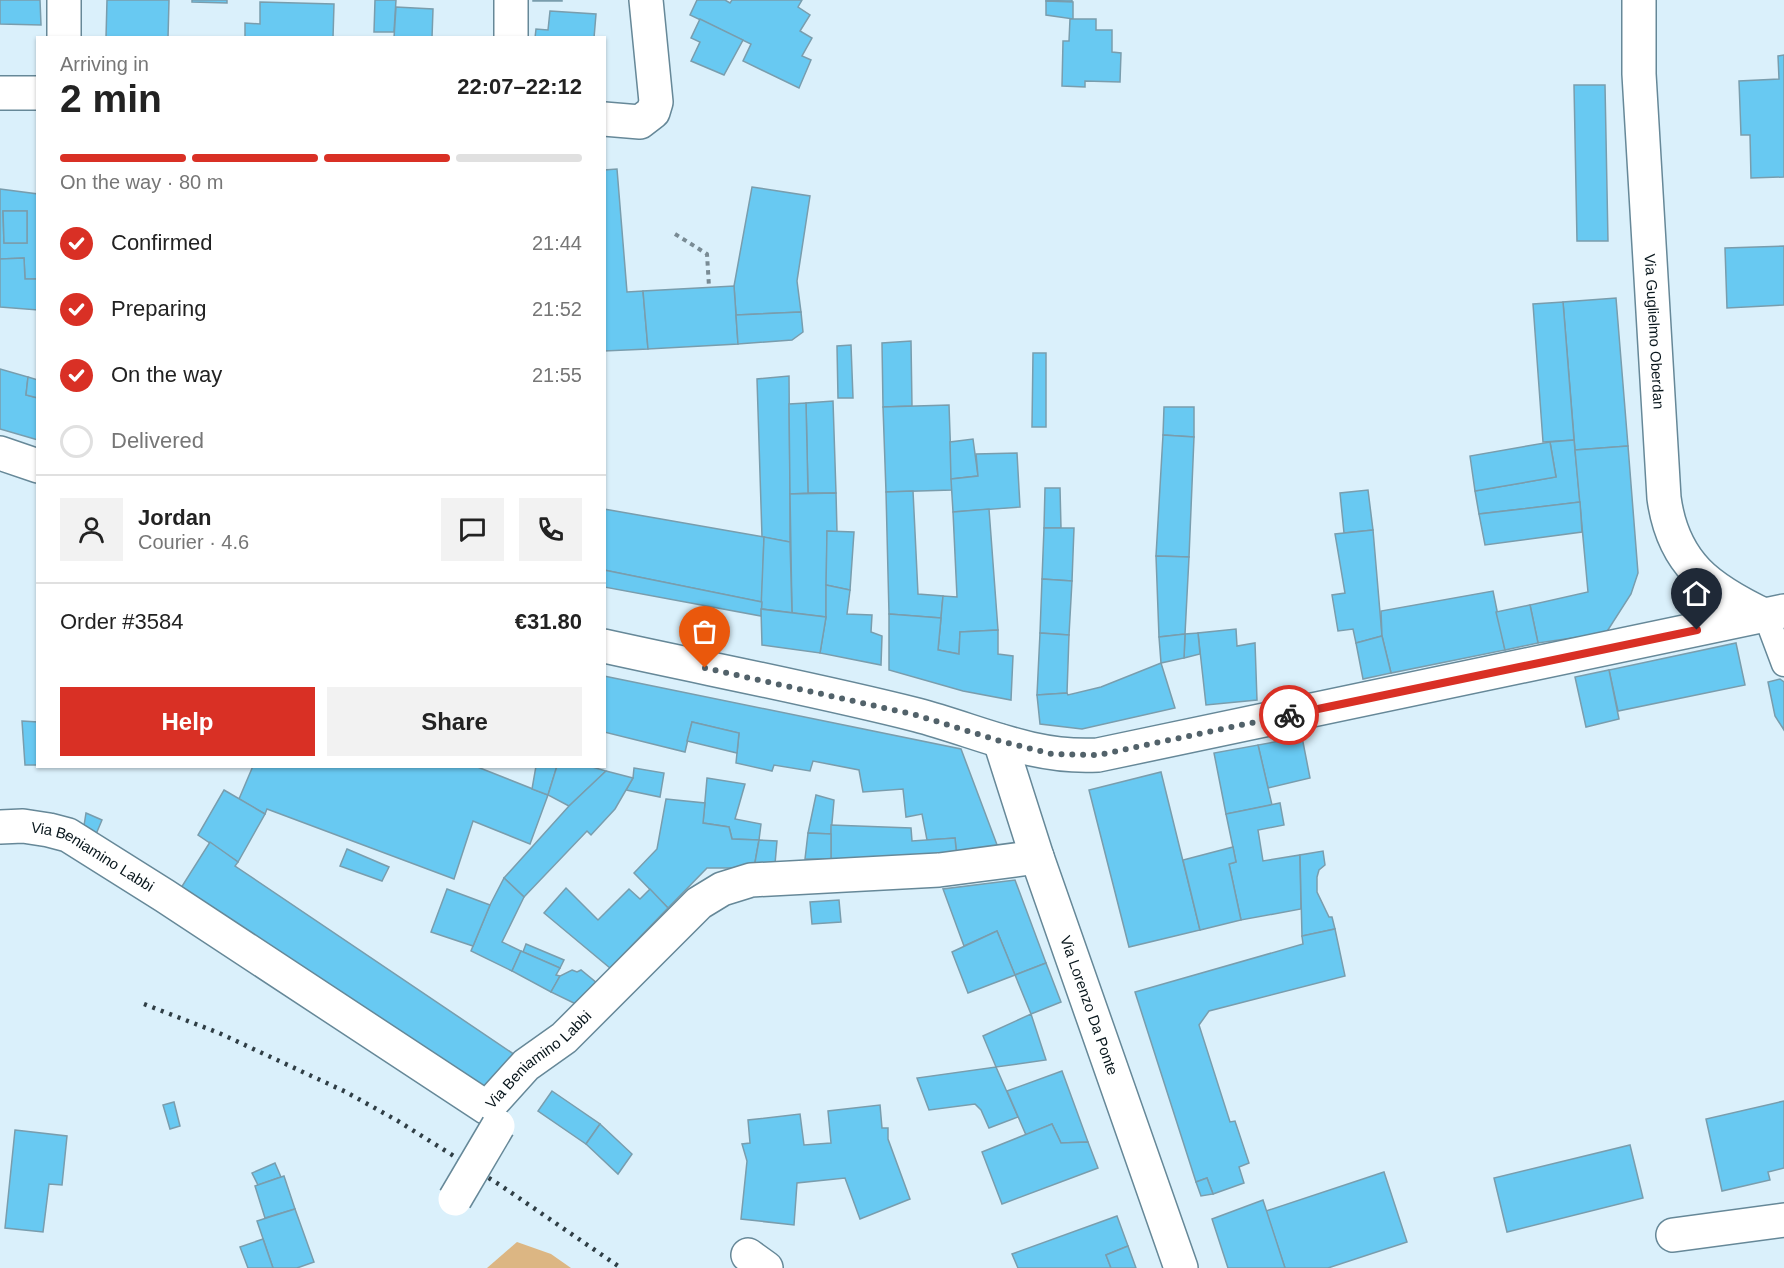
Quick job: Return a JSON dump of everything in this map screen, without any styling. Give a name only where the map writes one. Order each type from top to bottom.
[{"type":"street","points":[[64,0],[64,36]]},
{"type":"street","points":[[511,0],[511,36]]},
{"type":"street","points":[[606,119],[640,122],[653,112],[656,102],[646,0]]},
{"type":"street","name":"Via Guglielmo Oberdan","points":[[1639,0],[1640,86],[1667,520],[1680,551],[1699,573],[1721,592],[1775,614]]},
{"type":"street","points":[[0,93],[36,93]]},
{"type":"street","points":[[0,453],[36,465]]},
{"type":"street","points":[[606,646],[916,715],[1000,741],[1052,754],[1098,755],[1775,614],[1784,664]]},
{"type":"street","name":"Via Lorenzo Da Ponte","points":[[1000,741],[1037,857],[1181,1268]]},
{"type":"street","name":"Via Beniamino Labbi","points":[[0,826],[49,830],[68,835],[487,1108],[526,1065],[564,1038],[699,903],[722,889],[752,880],[939,870],[1037,857]]},
{"type":"street","points":[[451,1205],[498,1126],[564,1038]]},
{"type":"street","points":[[1672,1235],[1784,1220]]},
{"type":"path","points":[[675,234],[707,254],[709,288]]},
{"type":"shaded area","points":[[517,1242],[551,1254],[571,1268],[487,1268]]},
{"type":"building","points":[[0,0],[40,0],[41,25],[0,24]]},
{"type":"building","points":[[107,0],[169,0],[168,36],[106,36]]},
{"type":"building","points":[[192,0],[227,0],[227,3],[192,2]]},
{"type":"building","points":[[375,0],[396,0],[394,32],[374,32]]},
{"type":"building","points":[[562,0],[562,1],[533,1]]},
{"type":"building","points":[[697,0],[725,0],[730,3],[732,0],[802,0],[798,7],[810,15],[800,31],[812,38],[802,56],[811,60],[799,88],[743,61],[751,44],[690,15]]},
{"type":"building","points":[[1072,0],[1072,2],[1046,1]]},
{"type":"building","points":[[1046,1],[1073,2],[1073,19],[1046,15]]},
{"type":"building","points":[[260,2],[334,4],[333,36],[245,36],[245,23],[260,24]]},
{"type":"building","points":[[396,7],[433,9],[432,36],[394,36]]},
{"type":"building","points":[[550,11],[596,14],[594,36],[535,36],[536,29],[548,30]]},
{"type":"building","points":[[700,19],[743,40],[724,75],[691,61],[700,42],[691,38]]},
{"type":"building","points":[[1070,19],[1096,19],[1096,30],[1112,30],[1112,52],[1121,53],[1120,82],[1085,81],[1085,87],[1062,86],[1063,41],[1069,41]]},
{"type":"building","points":[[1784,55],[1784,177],[1751,178],[1750,135],[1741,135],[1739,81],[1779,79],[1778,56]]},
{"type":"building","points":[[1574,85],[1605,85],[1608,241],[1577,241]]},
{"type":"building","points":[[617,169],[627,292],[643,291],[648,349],[606,351],[606,170]]},
{"type":"building","points":[[752,187],[810,196],[797,281],[801,312],[736,315],[734,286]]},
{"type":"building","points":[[0,189],[36,194],[36,279],[25,279],[24,258],[0,259]],"holes":[[[3,211],[27,211],[27,243],[4,243]]]},
{"type":"building","points":[[3,211],[27,211],[27,243],[4,243]]},
{"type":"building","points":[[1784,246],[1784,305],[1727,308],[1725,248]]},
{"type":"building","points":[[24,258],[25,279],[36,279],[36,310],[0,307],[0,259]]},
{"type":"building","points":[[734,286],[738,344],[648,349],[643,291]]},
{"type":"building","points":[[1616,298],[1628,446],[1575,450],[1563,302]]},
{"type":"building","points":[[1563,302],[1574,440],[1543,442],[1533,304]]},
{"type":"building","points":[[801,312],[803,332],[792,340],[738,344],[736,315]]},
{"type":"building","points":[[911,341],[912,406],[883,407],[882,343]]},
{"type":"building","points":[[851,345],[853,398],[838,398],[837,346]]},
{"type":"building","points":[[1033,353],[1046,353],[1046,427],[1032,427]]},
{"type":"building","points":[[0,369],[28,377],[26,395],[36,398],[36,439],[0,429]]},
{"type":"building","points":[[789,376],[790,542],[762,537],[757,379]]},
{"type":"building","points":[[28,377],[36,379],[36,398],[26,395]]},
{"type":"building","points":[[833,401],[836,493],[808,493],[806,403]]},
{"type":"building","points":[[806,403],[808,493],[790,494],[789,404]]},
{"type":"building","points":[[949,405],[952,490],[886,492],[883,407]]},
{"type":"building","points":[[1164,407],[1194,407],[1194,437],[1163,435]]},
{"type":"building","points":[[1163,435],[1194,437],[1189,557],[1156,556]]},
{"type":"building","points":[[973,439],[978,476],[951,479],[950,442]]},
{"type":"building","points":[[1574,440],[1580,502],[1479,514],[1475,491],[1556,477],[1550,442]]},
{"type":"building","points":[[1550,442],[1556,477],[1475,491],[1470,456]]},
{"type":"building","points":[[1628,446],[1638,573],[1631,594],[1606,633],[1538,643],[1530,605],[1588,592],[1575,450]]},
{"type":"building","points":[[1017,453],[1020,507],[953,512],[951,479],[978,476],[976,454]]},
{"type":"building","points":[[1045,488],[1060,488],[1061,528],[1044,528]]},
{"type":"building","points":[[1368,490],[1373,530],[1344,533],[1340,493]]},
{"type":"building","points":[[913,491],[918,594],[943,596],[941,618],[889,614],[886,492]]},
{"type":"building","points":[[836,493],[837,532],[827,531],[826,617],[792,613],[790,494]]},
{"type":"building","points":[[1580,502],[1582,532],[1485,545],[1479,514]]},
{"type":"building","points":[[606,509],[764,537],[762,602],[606,570]]},
{"type":"building","points":[[989,509],[998,630],[960,632],[959,654],[938,650],[943,596],[957,597],[953,512]]},
{"type":"building","points":[[1044,528],[1074,528],[1072,581],[1042,579]]},
{"type":"building","points":[[1373,530],[1382,636],[1356,643],[1353,629],[1338,631],[1332,595],[1345,593],[1335,534]]},
{"type":"building","points":[[827,531],[854,532],[850,590],[826,585]]},
{"type":"building","points":[[764,537],[790,542],[792,613],[761,609]]},
{"type":"building","points":[[1156,556],[1189,557],[1185,634],[1159,637]]},
{"type":"building","points":[[606,570],[762,602],[761,616],[606,587]]},
{"type":"building","points":[[1042,579],[1072,581],[1069,635],[1040,633]]},
{"type":"building","points":[[826,585],[850,590],[847,614],[872,615],[871,632],[882,636],[881,665],[820,653],[826,617]]},
{"type":"building","points":[[1493,591],[1505,650],[1391,673],[1382,636],[1381,611]]},
{"type":"building","points":[[1530,605],[1538,643],[1505,650],[1496,612]]},
{"type":"building","points":[[761,609],[826,617],[820,653],[762,645]]},
{"type":"building","points":[[889,614],[941,618],[938,650],[959,654],[960,632],[998,630],[998,654],[1013,656],[1011,700],[963,691],[889,670]]},
{"type":"building","points":[[1236,629],[1237,646],[1255,643],[1257,700],[1206,705],[1198,633]]},
{"type":"building","points":[[1040,633],[1069,635],[1067,693],[1037,695]]},
{"type":"building","points":[[1198,633],[1200,654],[1184,658],[1185,634]]},
{"type":"building","points":[[1185,634],[1184,658],[1161,663],[1159,637]]},
{"type":"building","points":[[1382,636],[1391,673],[1363,679],[1356,643]]},
{"type":"building","points":[[1736,643],[1745,685],[1618,711],[1609,670]]},
{"type":"building","points":[[1161,663],[1175,708],[1082,729],[1040,724],[1037,695],[1067,693],[1068,695],[1101,687]]},
{"type":"building","points":[[1609,670],[1619,719],[1586,727],[1575,677]]},
{"type":"building","points":[[606,676],[961,749],[1002,858],[957,859],[955,838],[927,840],[922,814],[906,817],[903,789],[863,792],[859,770],[813,761],[810,771],[774,765],[772,771],[736,763],[739,733],[692,722],[685,752],[606,732]]},
{"type":"building","points":[[1780,679],[1784,682],[1784,730],[1775,716],[1768,682]]},
{"type":"building","points":[[22,721],[36,722],[36,765],[25,765]]},
{"type":"building","points":[[692,722],[739,733],[737,753],[687,741]]},
{"type":"building","points":[[1302,737],[1310,778],[1268,788],[1258,745]]},
{"type":"building","points":[[1258,745],[1272,805],[1226,814],[1214,753]]},
{"type":"building","points":[[252,768],[480,768],[548,795],[530,844],[473,821],[454,879],[267,809],[265,814],[239,799]]},
{"type":"building","points":[[536,768],[556,768],[548,795],[532,789]]},
{"type":"building","points":[[556,768],[596,768],[606,771],[569,806],[548,795]]},
{"type":"building","points":[[634,768],[664,773],[660,797],[626,790],[633,778]]},
{"type":"building","points":[[606,771],[633,778],[615,809],[591,835],[587,831],[524,897],[504,878],[569,806]]},
{"type":"building","points":[[1161,772],[1200,930],[1129,947],[1089,790]]},
{"type":"building","points":[[707,778],[745,784],[735,819],[761,824],[759,840],[732,839],[729,827],[703,823]]},
{"type":"building","points":[[224,790],[265,814],[238,862],[198,835]]},
{"type":"building","points":[[816,795],[834,800],[831,834],[808,833]]},
{"type":"building","points":[[666,799],[705,803],[703,823],[729,827],[732,839],[759,840],[754,868],[707,868],[668,908],[634,873],[657,849]]},
{"type":"building","points":[[1280,803],[1284,825],[1258,830],[1263,861],[1300,855],[1301,909],[1241,920],[1229,864],[1236,862],[1226,814]]},
{"type":"building","points":[[86,813],[102,820],[94,839],[83,832]]},
{"type":"building","points":[[831,825],[911,828],[912,841],[955,838],[957,859],[831,859]]},
{"type":"building","points":[[808,833],[831,834],[831,859],[805,859]]},
{"type":"building","points":[[759,840],[777,841],[775,864],[754,868]]},
{"type":"building","points":[[210,842],[238,862],[235,866],[521,1059],[487,1099],[179,891]]},
{"type":"building","points":[[1233,847],[1236,862],[1229,864],[1241,920],[1200,930],[1183,860]]},
{"type":"building","points":[[347,849],[389,867],[382,881],[340,866]]},
{"type":"building","points":[[1323,851],[1325,865],[1319,870],[1317,892],[1329,917],[1332,917],[1335,929],[1302,936],[1300,855]]},
{"type":"building","points":[[504,878],[524,897],[502,942],[521,951],[512,971],[471,951]]},
{"type":"building","points":[[1015,880],[1046,963],[1015,975],[997,931],[964,946],[943,889]]},
{"type":"building","points":[[566,888],[598,920],[629,889],[640,899],[650,889],[668,908],[610,968],[544,913]]},
{"type":"building","points":[[447,889],[490,905],[473,946],[431,932]]},
{"type":"building","points":[[839,900],[841,922],[812,924],[810,902]]},
{"type":"building","points":[[1335,929],[1345,976],[1209,1011],[1199,1025],[1230,1122],[1235,1121],[1249,1163],[1239,1167],[1244,1183],[1213,1194],[1207,1178],[1196,1182],[1135,992],[1303,944],[1302,936]]},
{"type":"building","points":[[997,931],[1015,975],[968,993],[952,952]]},
{"type":"building","points":[[526,944],[564,960],[560,968],[523,952]]},
{"type":"building","points":[[521,951],[560,968],[556,975],[560,976],[551,992],[512,971]]},
{"type":"building","points":[[1046,963],[1061,1002],[1031,1014],[1015,975]]},
{"type":"building","points":[[572,970],[577,972],[581,970],[597,983],[578,1005],[551,992],[560,976]]},
{"type":"building","points":[[1031,1014],[1046,1060],[996,1067],[983,1036]]},
{"type":"building","points":[[996,1067],[1018,1117],[989,1128],[981,1110],[975,1104],[929,1110],[917,1078]]},
{"type":"building","points":[[1062,1071],[1088,1142],[1061,1143],[1052,1124],[1026,1135],[1007,1091]]},
{"type":"building","points":[[552,1091],[600,1124],[586,1144],[538,1111]]},
{"type":"building","points":[[1784,1101],[1784,1168],[1768,1172],[1770,1180],[1722,1191],[1706,1119]]},
{"type":"building","points":[[174,1102],[180,1126],[170,1129],[163,1105]]},
{"type":"building","points":[[880,1105],[882,1128],[888,1128],[888,1139],[910,1199],[860,1219],[845,1178],[797,1183],[794,1225],[741,1219],[747,1161],[742,1144],[750,1143],[748,1120],[800,1114],[804,1145],[831,1143],[828,1111]]},
{"type":"building","points":[[600,1124],[632,1154],[618,1174],[586,1144]]},
{"type":"building","points":[[1052,1124],[1061,1143],[1088,1142],[1098,1168],[1002,1204],[982,1152]]},
{"type":"building","points":[[15,1130],[67,1136],[62,1185],[49,1184],[43,1232],[5,1228]]},
{"type":"building","points":[[1630,1145],[1643,1198],[1507,1232],[1494,1178]]},
{"type":"building","points":[[275,1163],[281,1177],[258,1185],[252,1173]]},
{"type":"building","points":[[1384,1172],[1407,1242],[1328,1268],[1285,1268],[1266,1211]]},
{"type":"building","points":[[284,1176],[295,1209],[265,1218],[255,1186]]},
{"type":"building","points":[[1207,1178],[1213,1194],[1201,1196],[1196,1182]]},
{"type":"building","points":[[1263,1200],[1285,1268],[1228,1268],[1212,1219]]},
{"type":"building","points":[[295,1209],[314,1262],[297,1268],[273,1268],[257,1221]]},
{"type":"building","points":[[1117,1216],[1128,1246],[1106,1255],[1111,1268],[1018,1268],[1012,1254]]},
{"type":"building","points":[[263,1239],[273,1268],[248,1268],[240,1247]]},
{"type":"building","points":[[1128,1246],[1136,1268],[1111,1268],[1106,1255]]},
{"type":"railway","points":[[144,1004],[219,1033],[346,1092],[398,1121],[500,1185],[621,1268]]},
{"type":"way so far","points":[[705,668],[916,715],[1000,741],[1052,754],[1098,755],[1289,715]]},
{"type":"route","points":[[1289,715],[1697,630]]}]
